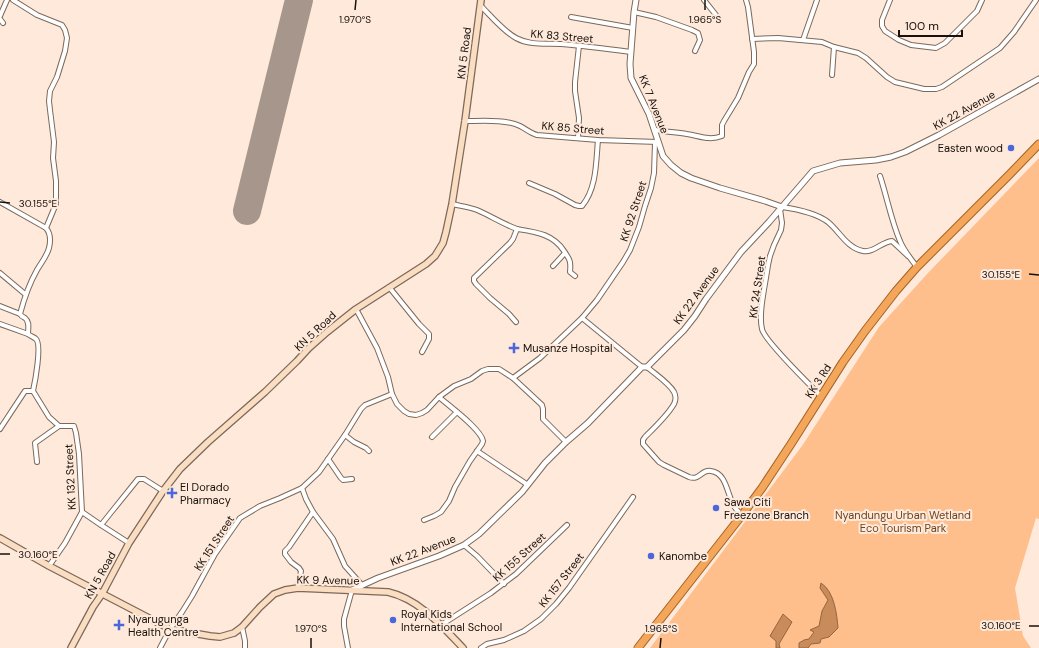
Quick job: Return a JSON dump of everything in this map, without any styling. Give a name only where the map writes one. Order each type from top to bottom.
[{"type":"highway","name":"KK 3 Rd","points":[[638,648],[762,488],[842,362],[896,291],[1039,144]]},
{"type":"main road","name":"KN 5 Road","points":[[71,648],[102,594],[129,542],[163,491],[180,469],[297,362],[309,348],[327,332],[356,309],[426,264],[435,256],[443,243],[452,204],[465,121],[480,3]]},
{"type":"main road","name":"KK 9 Avenue","points":[[0,538],[49,566],[170,629],[210,636],[220,636],[234,633],[242,627],[274,594],[285,590],[298,588],[388,592],[407,598],[431,615],[463,648]]},
{"type":"street","points":[[0,16],[8,0]]},
{"type":"street","points":[[13,0],[37,15],[62,25],[67,38],[65,51],[57,77],[50,91],[49,101],[54,142],[53,158],[56,181],[56,204],[46,228]]},
{"type":"street","name":"KK 7 Avenue","points":[[636,0],[631,52],[631,78],[644,101],[663,156],[671,165],[686,175],[720,188],[765,201],[781,208]]},
{"type":"street","points":[[704,0],[716,15]]},
{"type":"street","points":[[655,130],[708,138],[722,136],[722,125],[738,98],[754,64],[754,52],[746,0]]},
{"type":"street","points":[[803,40],[817,0]]},
{"type":"street","points":[[890,0],[882,20],[882,26],[885,31],[899,40],[911,45],[936,48],[945,43],[977,12],[982,0]]},
{"type":"street","points":[[752,39],[778,38],[822,42],[834,47],[858,53],[895,82],[924,89],[936,89],[942,87],[1000,48],[1014,32],[1036,0]]},
{"type":"street","name":"KK 83 Street","points":[[480,3],[509,34],[523,41],[534,44],[559,44],[631,52]]},
{"type":"street","points":[[634,12],[656,17],[692,30],[698,34],[700,40],[694,51]]},
{"type":"street","points":[[571,17],[633,28]]},
{"type":"street","points":[[578,138],[579,118],[575,82],[579,46]]},
{"type":"street","points":[[832,75],[834,47]]},
{"type":"street","name":"KK 22 Avenue","points":[[352,590],[378,578],[439,556],[464,545],[479,534],[528,485],[545,463],[566,442],[588,423],[644,367],[684,330],[741,252],[813,172],[840,163],[876,160],[905,152],[939,135],[1039,79]]},
{"type":"street","name":"KK 85 Street","points":[[465,121],[494,121],[510,123],[520,126],[537,135],[598,140],[657,142]]},
{"type":"street","points":[[529,183],[555,194],[575,205],[582,206],[586,202],[595,174],[598,140]]},
{"type":"street","name":"KK 92 Street","points":[[512,378],[540,358],[582,318],[597,300],[623,262],[640,227],[652,184],[657,142]]},
{"type":"street","points":[[880,176],[900,241],[908,256],[917,268]]},
{"type":"street","points":[[0,202],[46,228],[51,237],[49,249],[25,294],[20,314]]},
{"type":"street","points":[[452,204],[466,206],[517,229],[546,235],[552,238],[558,243],[571,262],[570,272],[575,276]]},
{"type":"street","points":[[781,208],[797,209],[819,217],[828,222],[852,247],[862,251],[871,250],[888,242],[892,242],[908,256]]},
{"type":"street","name":"KK 24 Street","points":[[781,208],[781,230],[774,245],[768,265],[761,320],[762,331],[770,343],[821,396]]},
{"type":"street","points":[[516,322],[502,307],[490,298],[476,284],[474,278],[510,243],[517,229]]},
{"type":"street","points":[[553,266],[565,253]]},
{"type":"street","points":[[0,273],[25,294]]},
{"type":"street","points":[[389,287],[429,334],[429,338],[422,352]]},
{"type":"street","points":[[0,306],[20,314],[26,319],[28,334]]},
{"type":"street","points":[[356,309],[377,348],[388,377],[392,394],[397,404],[404,411],[409,414],[416,415],[422,413],[427,410],[439,397],[454,386],[471,379],[482,371],[495,368],[512,378],[542,405],[543,419],[566,442]]},
{"type":"street","points":[[582,318],[670,387],[675,393],[676,398],[674,403],[667,414],[645,437],[643,444],[659,462],[693,479],[697,478],[706,471],[716,472],[722,477],[734,506],[742,515]]},
{"type":"street","points":[[0,324],[28,334],[37,340],[39,347],[33,390],[49,417],[59,426],[35,443],[37,462]]},
{"type":"street","points":[[0,429],[2,422],[25,391],[33,390]]},
{"type":"street","name":"KK 151 Street","points":[[160,648],[170,629],[192,596],[214,554],[240,518],[260,506],[302,488],[319,472],[361,409],[365,405],[392,394]]},
{"type":"street","points":[[424,520],[441,512],[449,501],[466,466],[483,441],[482,437],[476,430],[439,397]]},
{"type":"street","points":[[432,437],[457,412]]},
{"type":"street","name":"KK 132 Street","points":[[49,566],[65,543],[82,512],[80,454],[76,433],[74,426],[59,426]]},
{"type":"street","points":[[345,435],[369,451]]},
{"type":"street","points":[[477,451],[528,485]]},
{"type":"street","points":[[328,459],[343,480],[352,479]]},
{"type":"street","points":[[101,525],[138,480],[144,479],[163,491]]},
{"type":"street","points":[[302,488],[313,512],[333,539],[345,566],[362,585]]},
{"type":"street","name":"KK 157 Street","points":[[481,648],[487,644],[504,640],[524,631],[541,619],[569,588],[633,497]]},
{"type":"street","points":[[82,512],[129,542]]},
{"type":"street","points":[[298,588],[299,568],[291,562],[285,552],[313,512]]},
{"type":"street","name":"KK 155 Street","points":[[441,625],[504,584],[567,525]]},
{"type":"street","points":[[464,545],[504,584]]},
{"type":"street","points":[[348,648],[344,619],[352,590]]},
{"type":"street","points":[[242,627],[245,641],[244,648]]},
{"type":"green space","name":"Nyandungu Urban Wetland Eco Tourism Park","points":[[1039,158],[1039,519],[1036,518],[1015,588],[1023,636],[1031,648],[650,648],[802,446],[879,327],[928,273]]},
{"type":"shaded area","points":[[821,583],[829,591],[832,597],[836,610],[838,628],[829,637],[821,639],[820,643],[811,644],[808,648],[799,648],[799,643],[809,639],[814,632],[810,630],[819,626],[822,611],[828,600],[820,588]]},
{"type":"shaded area","points":[[783,614],[792,622],[779,644],[780,648],[776,648],[776,641],[770,636]]},
{"type":"runway","points":[[247,211],[299,0]]},
{"type":"place","name":"Easten wood","points":[[1011,148]]},
{"type":"place","name":"Musanze Hospital","points":[[514,348]]},
{"type":"place","name":"El Dorado Pharmacy","points":[[172,493]]},
{"type":"place","name":"Sawa Citi Freezone Branch","points":[[716,508]]},
{"type":"place","name":"Kanombe","points":[[651,556]]},
{"type":"place","name":"Royal Kids International School","points":[[393,620]]},
{"type":"place","name":"Nyarugunga Health Centre","points":[[119,625]]}]
